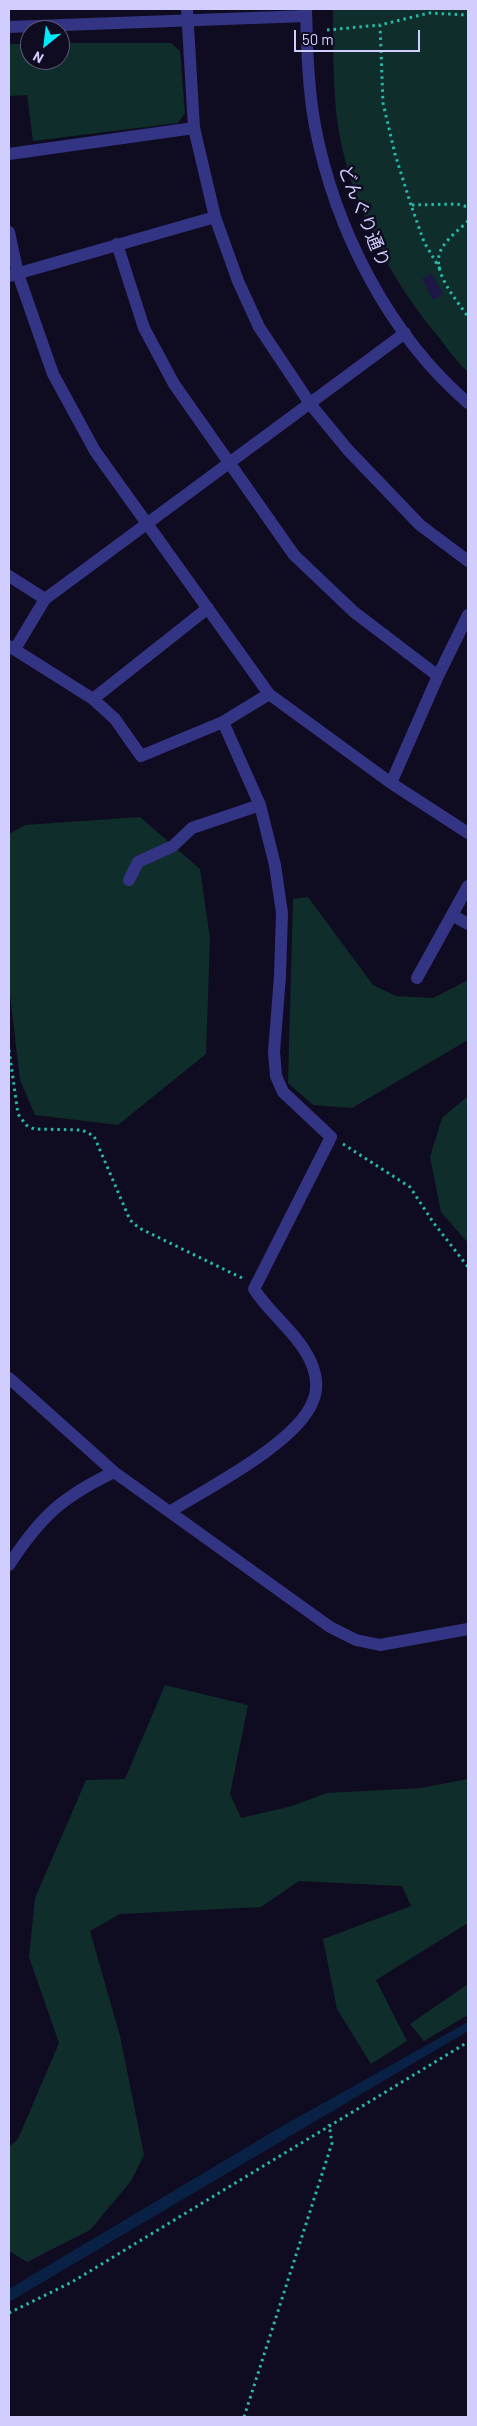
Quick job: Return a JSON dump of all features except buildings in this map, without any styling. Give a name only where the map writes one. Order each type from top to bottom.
[{"type":"street","points":[[9,27],[188,15],[306,12]]},
{"type":"street","name":"どんぐり通り","points":[[306,12],[309,75],[315,125],[333,194],[356,252],[368,275],[405,333],[441,376],[468,403]]},
{"type":"street","points":[[188,15],[194,128],[215,218],[238,281],[259,327],[311,405],[348,450],[420,525],[468,561]]},
{"type":"street","points":[[9,154],[194,128]]},
{"type":"street","points":[[13,275],[117,244],[215,218]]},
{"type":"street","points":[[9,232],[13,275],[53,374],[95,451],[269,694],[391,783],[468,833]]},
{"type":"street","points":[[117,244],[144,328],[174,384],[294,555],[354,612],[438,676]]},
{"type":"street","points":[[269,694],[223,722],[141,756],[115,720],[93,698],[12,647],[44,599],[311,405],[405,333]]},
{"type":"street","points":[[9,576],[44,599]]},
{"type":"street","points":[[93,698],[208,608]]},
{"type":"street","points":[[391,783],[438,676],[468,615]]},
{"type":"street","points":[[171,1512],[277,1444],[299,1422],[313,1401],[317,1381],[310,1360],[296,1338],[265,1306],[254,1289],[331,1137],[283,1092],[276,1076],[274,1052],[280,976],[282,913],[275,865],[260,805],[223,722]]},
{"type":"street","points":[[129,880],[138,862],[173,846],[192,828],[260,805]]},
{"type":"street","points":[[417,978],[468,886]]},
{"type":"street","points":[[452,915],[468,924]]},
{"type":"street","points":[[9,1378],[114,1472],[330,1627],[356,1640],[380,1646],[468,1629]]},
{"type":"street","points":[[9,1565],[23,1543],[51,1510],[81,1487],[114,1472]]},
{"type":"path","points":[[326,30],[380,25],[429,13],[468,15]]},
{"type":"path","points":[[380,25],[383,102],[394,154],[424,242],[440,269]]},
{"type":"path","points":[[410,205],[457,204],[468,207]]},
{"type":"path","points":[[468,221],[441,249],[437,261],[442,276],[468,317]]},
{"type":"path","points":[[9,1050],[18,1114],[26,1125],[34,1129],[82,1130],[94,1136],[130,1220],[139,1228],[256,1285]]},
{"type":"path","points":[[331,1137],[410,1187],[433,1222],[468,1267]]},
{"type":"path","points":[[9,2313],[72,2282],[329,2124],[468,2042]]},
{"type":"path","points":[[244,2417],[332,2144],[329,2124]]},
{"type":"green space","points":[[333,9],[468,9],[468,372],[450,353],[404,291],[388,265],[361,208],[342,149],[337,119],[334,78]]},
{"type":"green space","points":[[70,43],[171,43],[180,51],[185,113],[178,123],[33,141],[27,95],[9,96],[9,44],[20,44],[20,70],[70,70]]},
{"type":"green space","points":[[140,817],[200,869],[210,939],[206,1054],[118,1125],[35,1115],[20,1080],[9,986],[9,834],[25,825]]},
{"type":"green space","points":[[308,897],[373,985],[396,996],[433,998],[468,980],[468,1040],[352,1108],[313,1105],[288,1083],[293,899]]},
{"type":"green space","points":[[468,1096],[468,1243],[441,1212],[430,1157],[442,1118]]},
{"type":"green space","points":[[165,1685],[248,1705],[230,1794],[241,1818],[292,1806],[327,1793],[421,1788],[468,1779],[468,1923],[376,1980],[407,2041],[371,2064],[337,2009],[323,1939],[411,1906],[402,1886],[299,1881],[261,1907],[120,1914],[90,1931],[120,2036],[144,2155],[131,2181],[90,2230],[27,2262],[9,2251],[9,2147],[18,2139],[59,2043],[29,1957],[35,1898],[86,1780],[125,1779]]},
{"type":"green space","points":[[468,1984],[468,2015],[424,2041],[410,2024]]},
{"type":"water","points":[[468,2022],[468,2031],[9,2302],[9,2289],[279,2128]]}]
